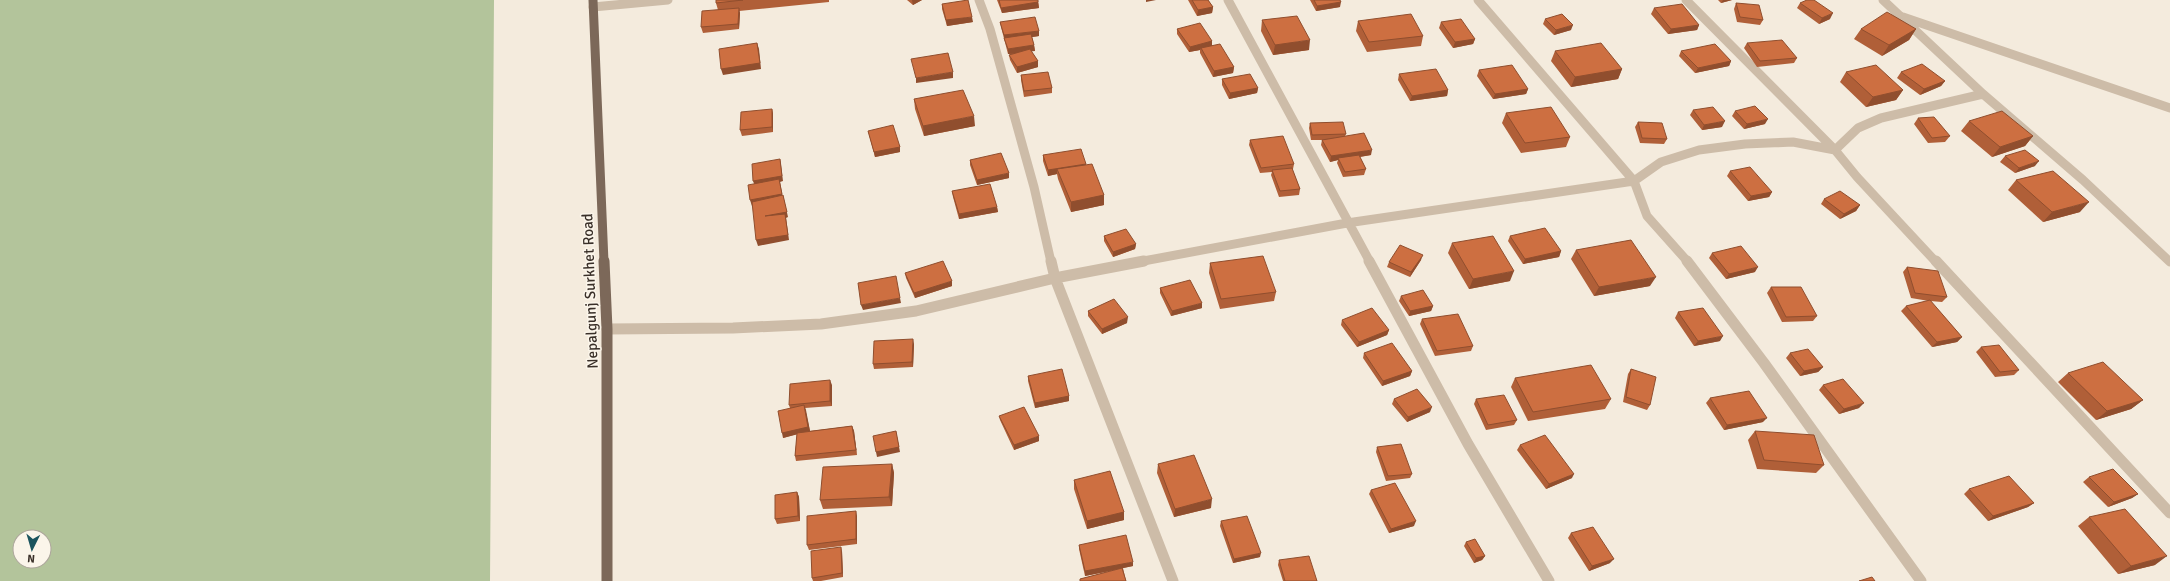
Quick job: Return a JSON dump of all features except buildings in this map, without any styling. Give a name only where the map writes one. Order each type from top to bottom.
[{"type":"main road","name":"Nepalgunj Surkhet Road","points":[[593,4],[607,328],[607,581]]},
{"type":"street","points":[[593,4],[668,0]]},
{"type":"street","points":[[979,0],[990,29],[1032,179],[1055,278],[1173,581]]},
{"type":"street","points":[[1228,0],[1347,223],[1468,444],[1549,581]]},
{"type":"street","points":[[1478,0],[1634,181],[1647,216],[1682,254],[1764,363],[1921,581]]},
{"type":"street","points":[[1686,0],[1834,150],[1857,177],[2170,513]]},
{"type":"street","points":[[1883,0],[1983,94],[2082,180],[2170,262]]},
{"type":"street","points":[[1900,16],[2170,108]]},
{"type":"street","points":[[1834,150],[1866,123],[1909,109],[1949,103],[1983,94]]},
{"type":"street","points":[[607,328],[733,328],[820,324],[916,310],[1055,278],[1347,223],[1634,181],[1661,162],[1699,150],[1745,144],[1793,142],[1834,150]]},
{"type":"green space","points":[[0,0],[494,0],[490,581],[0,581]]}]
